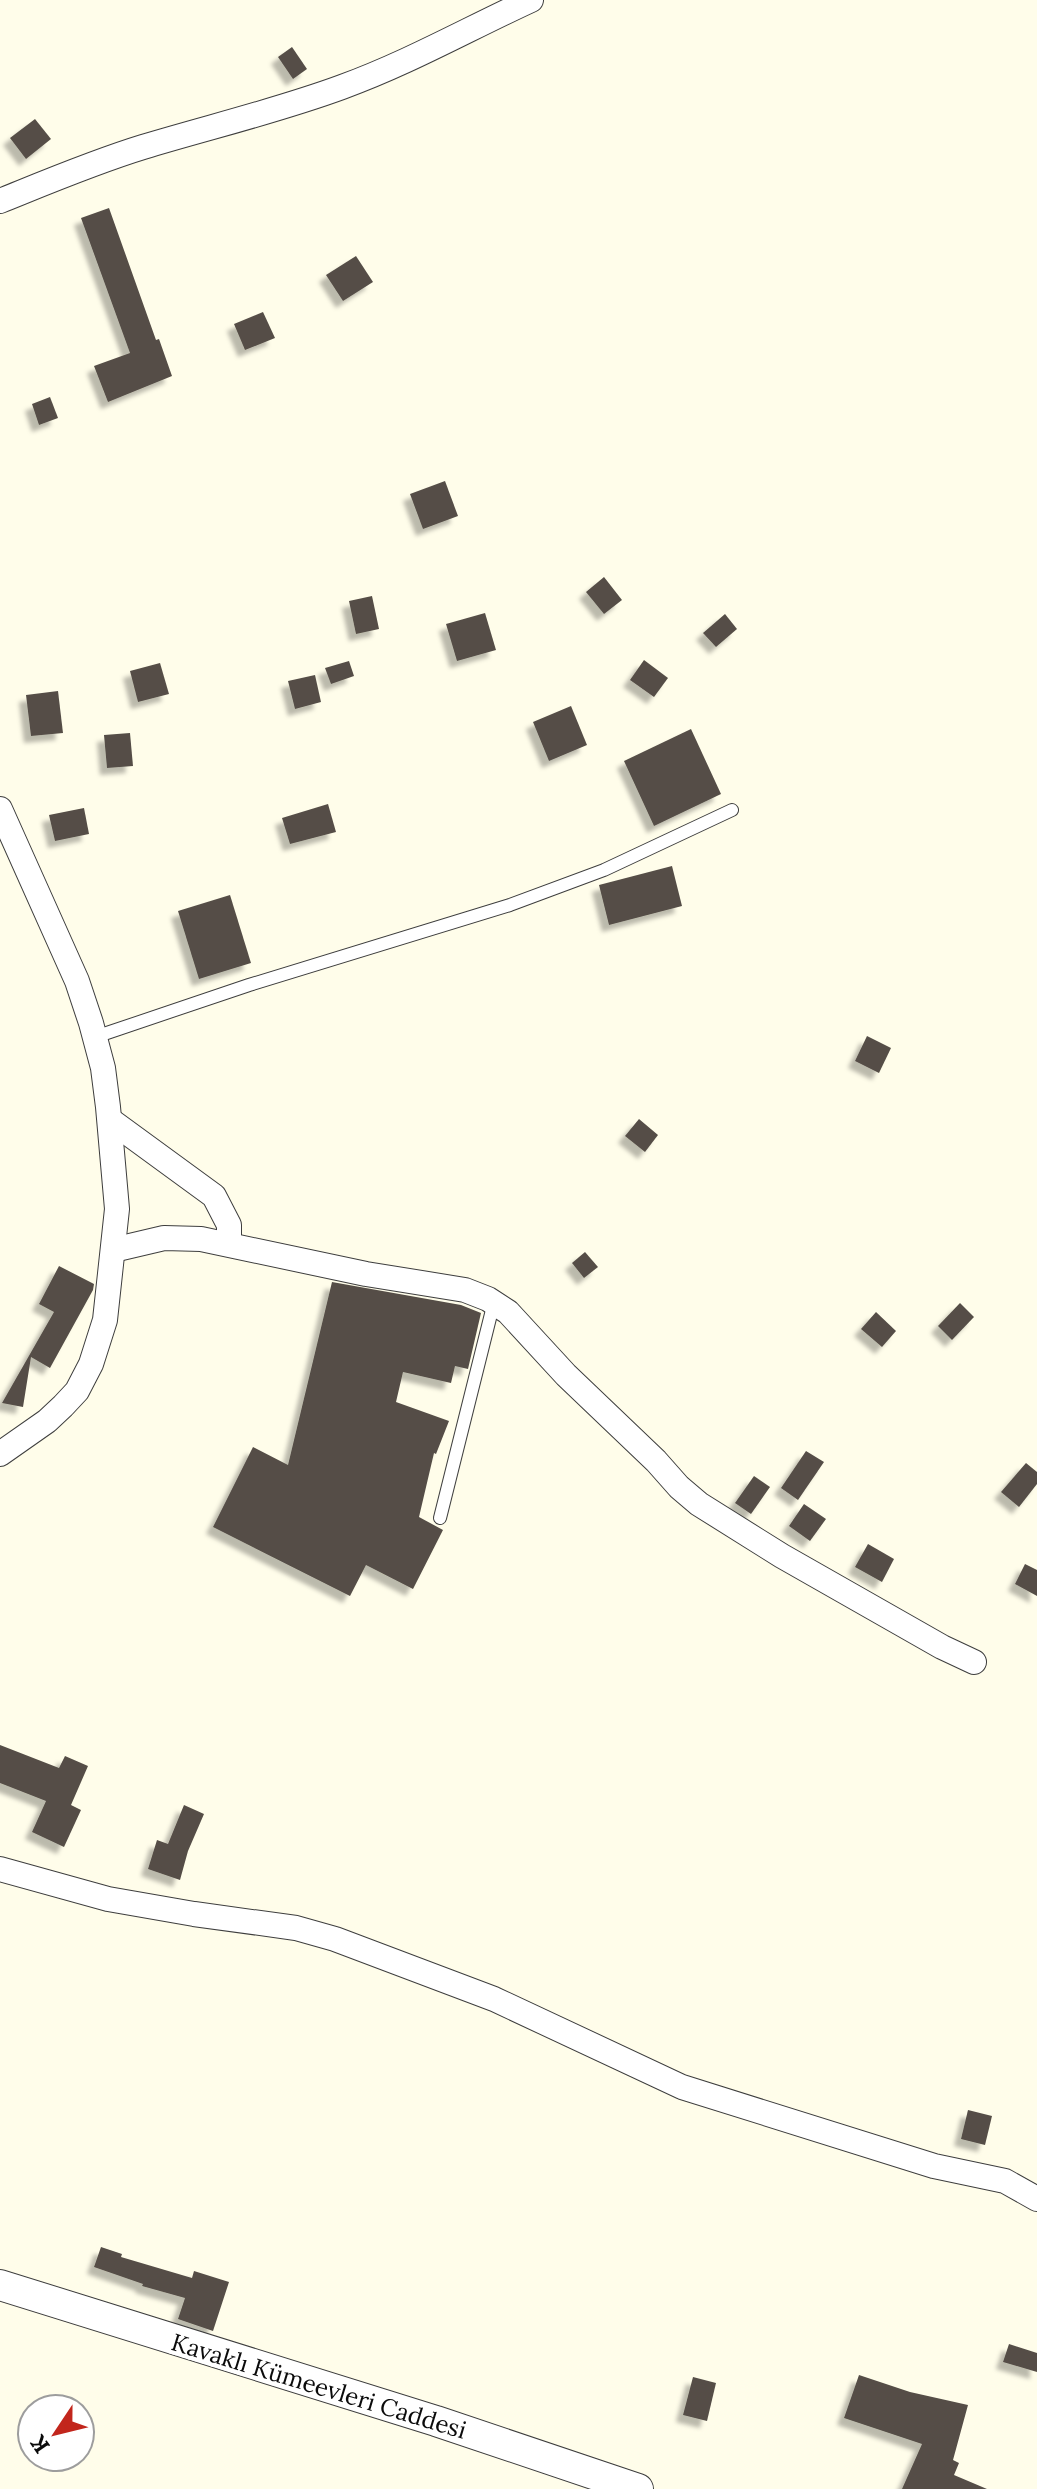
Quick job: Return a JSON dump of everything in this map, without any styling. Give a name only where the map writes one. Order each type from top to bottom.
[{"type":"street","points":[[0,201],[142,148],[342,87],[421,55],[531,0]]},
{"type":"street","points":[[0,809],[77,981],[95,1037],[110,1120],[117,1209],[109,1289],[100,1339],[91,1364],[77,1391],[47,1421],[0,1454]]},
{"type":"street","points":[[110,1120],[214,1196],[229,1225],[229,1244]]},
{"type":"street","points":[[113,1250],[164,1238],[201,1239],[366,1274],[465,1290],[494,1302],[517,1321],[566,1375],[699,1504],[782,1556],[974,1662]]},
{"type":"street","points":[[0,1869],[108,1899],[296,1928],[335,1939],[494,1999],[650,2074],[693,2091],[934,2166],[1005,2181],[1037,2199]]},
{"type":"street","name":"Kavaklı Kümeevleri Caddesi","points":[[0,2285],[436,2421],[638,2489]]},
{"type":"lane","points":[[95,1037],[249,985],[510,905],[604,870],[732,810]]},
{"type":"lane","points":[[440,1518],[494,1302]]},
{"type":"building","points":[[292,47],[307,69],[293,79],[278,57]]},
{"type":"building","points":[[35,119],[51,139],[26,159],[10,138]]},
{"type":"building","points":[[109,208],[172,376],[108,402],[94,366],[130,353],[81,218]]},
{"type":"building","points":[[356,256],[373,282],[343,301],[326,275]]},
{"type":"building","points":[[263,312],[275,338],[245,350],[234,324]]},
{"type":"building","points":[[50,397],[58,418],[39,425],[32,404]]},
{"type":"building","points":[[445,481],[458,516],[423,529],[410,494]]},
{"type":"building","points":[[604,577],[622,600],[604,614],[586,592]]},
{"type":"building","points":[[372,596],[379,629],[356,634],[349,601]]},
{"type":"building","points":[[485,613],[496,650],[457,661],[446,624]]},
{"type":"building","points":[[725,614],[737,629],[716,647],[703,633]]},
{"type":"building","points":[[644,660],[668,678],[654,697],[630,680]]},
{"type":"building","points":[[349,661],[354,676],[331,684],[325,668]]},
{"type":"building","points":[[160,663],[169,694],[138,702],[130,671]]},
{"type":"building","points":[[315,675],[321,702],[295,709],[288,681]]},
{"type":"building","points":[[58,691],[63,733],[31,736],[26,695]]},
{"type":"building","points":[[571,706],[587,745],[549,761],[533,722]]},
{"type":"building","points":[[691,729],[721,794],[654,826],[624,761]]},
{"type":"building","points":[[130,733],[133,766],[107,768],[104,735]]},
{"type":"building","points":[[328,804],[336,832],[290,844],[282,818]]},
{"type":"building","points":[[84,808],[89,834],[55,841],[49,815]]},
{"type":"building","points":[[672,866],[682,906],[609,925],[599,885]]},
{"type":"building","points":[[230,895],[251,963],[199,979],[178,911]]},
{"type":"building","points":[[867,1036],[891,1048],[879,1073],[855,1061]]},
{"type":"building","points":[[639,1119],[658,1135],[645,1152],[625,1136]]},
{"type":"building","points":[[585,1252],[598,1267],[584,1278],[572,1263]]},
{"type":"building","points":[[59,1266],[94,1284],[93,1290],[50,1368],[31,1357],[23,1407],[2,1403],[54,1312],[39,1304]]},
{"type":"building","points":[[332,1282],[461,1305],[481,1313],[468,1369],[455,1366],[451,1383],[403,1372],[396,1402],[449,1421],[434,1453],[419,1517],[443,1530],[413,1589],[366,1565],[350,1596],[213,1527],[253,1447],[288,1465]]},
{"type":"building","points":[[960,1303],[974,1317],[952,1340],[938,1326]]},
{"type":"building","points":[[876,1312],[896,1331],[882,1347],[861,1329]]},
{"type":"building","points":[[806,1451],[824,1462],[798,1500],[781,1488]]},
{"type":"building","points":[[1026,1463],[1037,1472],[1037,1484],[1019,1507],[1001,1492]]},
{"type":"building","points":[[754,1476],[770,1487],[751,1514],[735,1503]]},
{"type":"building","points":[[804,1504],[826,1519],[810,1541],[789,1526]]},
{"type":"building","points":[[868,1544],[894,1559],[882,1582],[855,1567]]},
{"type":"building","points":[[1025,1564],[1037,1570],[1037,1596],[1015,1584]]},
{"type":"building","points":[[0,1745],[59,1768],[65,1756],[88,1766],[71,1805],[81,1810],[64,1847],[32,1832],[46,1801],[0,1783]]},
{"type":"building","points":[[184,1805],[204,1814],[180,1880],[148,1869],[157,1840],[168,1844]]},
{"type":"building","points":[[968,2110],[992,2116],[985,2145],[961,2139]]},
{"type":"building","points":[[101,2247],[122,2254],[121,2257],[192,2278],[194,2271],[229,2282],[213,2331],[178,2319],[185,2298],[142,2286],[94,2267]]},
{"type":"building","points":[[1009,2344],[1037,2353],[1037,2372],[1003,2362]]},
{"type":"building","points":[[859,2375],[910,2392],[968,2405],[953,2460],[959,2463],[954,2475],[987,2489],[902,2489],[922,2444],[844,2418]]},
{"type":"building","points":[[693,2377],[716,2383],[707,2421],[683,2415]]}]
